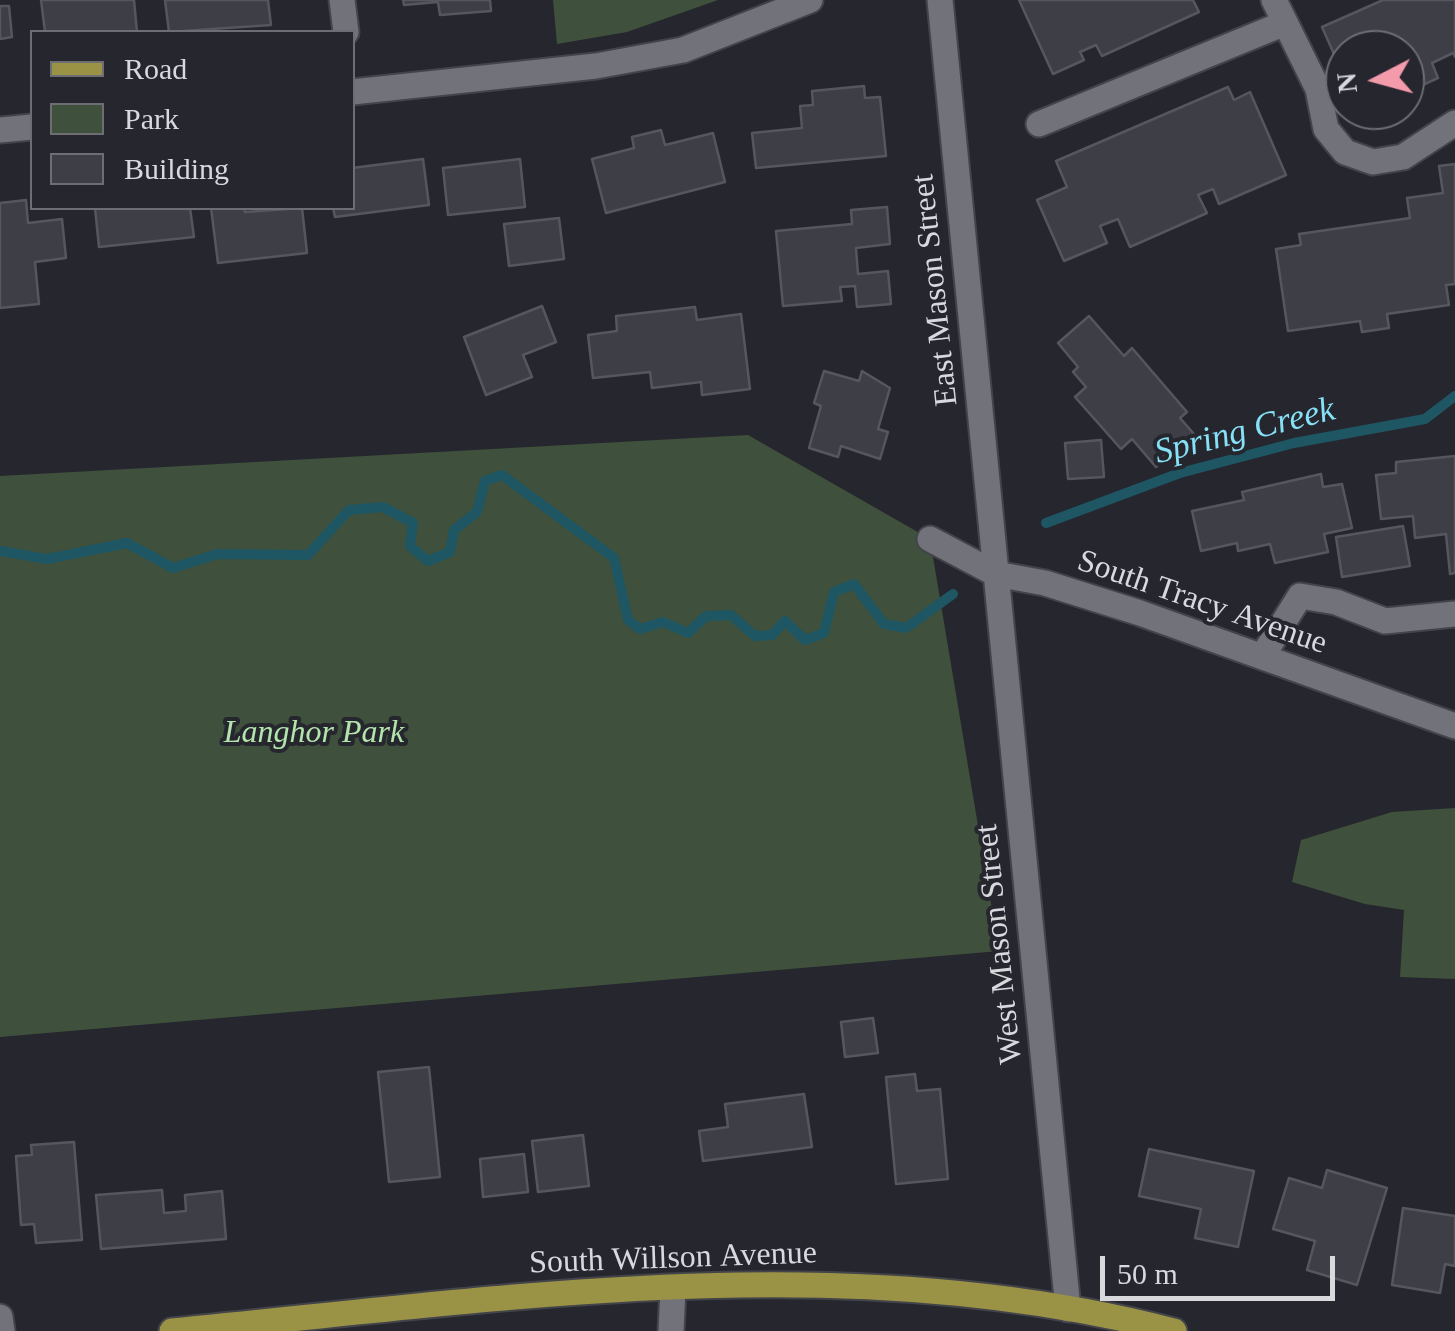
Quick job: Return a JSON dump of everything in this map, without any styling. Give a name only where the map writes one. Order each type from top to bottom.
[{"type":"main road","name":"South Willson Avenue","points":[[172,1331],[626,1288],[844,1285],[956,1292],[1068,1308],[1174,1331]]},
{"type":"street","points":[[342,0],[346,30]]},
{"type":"street","points":[[355,92],[596,66],[683,50],[810,0]]},
{"type":"street","name":"East Mason Street","points":[[940,0],[996,574]]},
{"type":"street","points":[[1039,124],[1279,12],[1318,89],[1326,129],[1344,152],[1373,162],[1402,157],[1455,122]]},
{"type":"street","points":[[0,130],[30,127]]},
{"type":"street","name":"South Tracy Avenue","points":[[930,539],[996,574],[1045,583],[1455,726]]},
{"type":"street","name":"West Mason Street","points":[[996,574],[1068,1308]]},
{"type":"street","points":[[1262,657],[1300,596],[1336,602],[1386,621],[1455,614]]},
{"type":"street","points":[[672,1331],[673,1288]]},
{"type":"street","points":[[0,1317],[2,1331]]},
{"type":"green space","points":[[553,0],[718,0],[627,32],[557,44]]},
{"type":"green space","name":"Langhor Park","points":[[748,435],[930,539],[999,951],[0,1037],[0,476]]},
{"type":"green space","points":[[1455,808],[1455,979],[1400,977],[1404,910],[1365,904],[1292,882],[1301,840],[1392,812]]},
{"type":"building","points":[[41,0],[134,0],[137,30],[45,30]]},
{"type":"building","points":[[165,0],[268,0],[271,25],[169,30]]},
{"type":"building","points":[[403,0],[490,0],[491,11],[440,15],[438,2],[404,5]]},
{"type":"building","points":[[1019,0],[1193,0],[1199,12],[1102,56],[1096,45],[1080,52],[1084,60],[1053,74]]},
{"type":"building","points":[[1383,0],[1455,0],[1455,57],[1453,53],[1432,63],[1438,78],[1425,84],[1425,30],[1325,30],[1325,34],[1322,27]]},
{"type":"building","points":[[0,6],[9,6],[12,37],[0,39]]},
{"type":"building","points":[[864,86],[865,98],[880,97],[886,156],[756,168],[752,133],[802,128],[800,106],[813,105],[812,91]]},
{"type":"building","points":[[1228,87],[1234,100],[1250,92],[1286,175],[1219,204],[1213,189],[1198,195],[1207,213],[1130,247],[1118,219],[1100,226],[1107,243],[1064,261],[1037,200],[1067,187],[1056,161]]},
{"type":"building","points":[[661,130],[665,145],[713,133],[725,182],[606,213],[592,159],[634,148],[632,137]]},
{"type":"building","points":[[423,159],[429,205],[335,217],[333,210],[355,210],[355,168]]},
{"type":"building","points":[[520,159],[525,207],[448,215],[443,168]]},
{"type":"building","points":[[1455,164],[1455,284],[1446,285],[1449,305],[1387,314],[1389,328],[1362,332],[1360,321],[1288,331],[1276,249],[1301,245],[1299,234],[1410,218],[1407,198],[1443,193],[1439,166]]},
{"type":"building","points":[[26,200],[28,223],[62,219],[66,258],[35,262],[39,304],[0,308],[0,203]]},
{"type":"building","points":[[887,207],[890,244],[856,248],[858,274],[888,271],[891,304],[857,307],[855,286],[840,287],[842,301],[783,306],[776,231],[852,224],[851,210]]},
{"type":"building","points":[[95,210],[190,210],[194,237],[99,247]]},
{"type":"building","points":[[211,210],[302,210],[307,253],[218,263]]},
{"type":"building","points":[[559,218],[564,259],[509,266],[504,224]]},
{"type":"building","points":[[542,306],[556,342],[523,355],[532,377],[486,395],[464,337]]},
{"type":"building","points":[[695,307],[697,320],[741,314],[750,389],[702,395],[701,382],[652,388],[650,372],[593,378],[588,335],[617,331],[616,316]]},
{"type":"building","points":[[1089,316],[1124,356],[1132,348],[1187,412],[1180,418],[1194,434],[1156,467],[1132,439],[1121,449],[1075,397],[1086,387],[1073,372],[1078,367],[1058,343]]},
{"type":"building","points":[[824,371],[859,381],[862,371],[890,388],[878,429],[888,432],[880,459],[841,446],[838,457],[809,448],[821,406],[814,403]]},
{"type":"building","points":[[1101,440],[1104,477],[1068,479],[1065,443]]},
{"type":"building","points":[[1455,456],[1455,573],[1450,574],[1446,534],[1415,538],[1413,516],[1381,519],[1376,475],[1396,473],[1396,462]]},
{"type":"building","points":[[1321,474],[1323,487],[1342,484],[1352,528],[1324,534],[1328,552],[1275,563],[1270,544],[1238,551],[1237,543],[1201,551],[1192,511],[1244,500],[1242,492]]},
{"type":"building","points":[[1403,526],[1410,566],[1342,577],[1336,537]]},
{"type":"building","points":[[873,1018],[878,1053],[845,1057],[841,1022]]},
{"type":"building","points":[[429,1067],[440,1177],[389,1182],[378,1072]]},
{"type":"building","points":[[915,1074],[917,1091],[940,1089],[948,1179],[896,1184],[886,1077]]},
{"type":"building","points":[[804,1094],[812,1147],[703,1161],[699,1131],[728,1127],[725,1104]]},
{"type":"building","points":[[583,1135],[589,1186],[538,1192],[532,1141]]},
{"type":"building","points":[[74,1142],[82,1240],[36,1243],[34,1224],[21,1225],[16,1156],[32,1155],[31,1145]]},
{"type":"building","points":[[1149,1149],[1254,1171],[1238,1247],[1195,1238],[1201,1209],[1139,1196]]},
{"type":"building","points":[[524,1154],[528,1192],[483,1197],[480,1159]]},
{"type":"building","points":[[1327,1170],[1387,1188],[1357,1285],[1307,1270],[1315,1241],[1273,1229],[1289,1178],[1322,1188]]},
{"type":"building","points":[[162,1190],[164,1213],[186,1211],[185,1195],[222,1191],[226,1239],[101,1249],[96,1195]]},
{"type":"building","points":[[1403,1208],[1455,1216],[1455,1266],[1445,1264],[1440,1293],[1392,1285]]},
{"type":"waterway","name":"Spring Creek","points":[[1046,523],[1180,473],[1294,443],[1425,419],[1455,396]]},
{"type":"waterway","name":"Spring Creek","points":[[0,551],[47,559],[127,543],[173,568],[217,554],[308,555],[349,510],[383,507],[413,523],[410,546],[428,561],[450,552],[454,530],[477,512],[485,481],[502,475],[614,558],[628,620],[640,629],[663,622],[688,633],[706,616],[731,615],[755,636],[772,635],[785,621],[805,640],[824,633],[834,592],[854,584],[884,624],[906,628],[953,594]]}]
